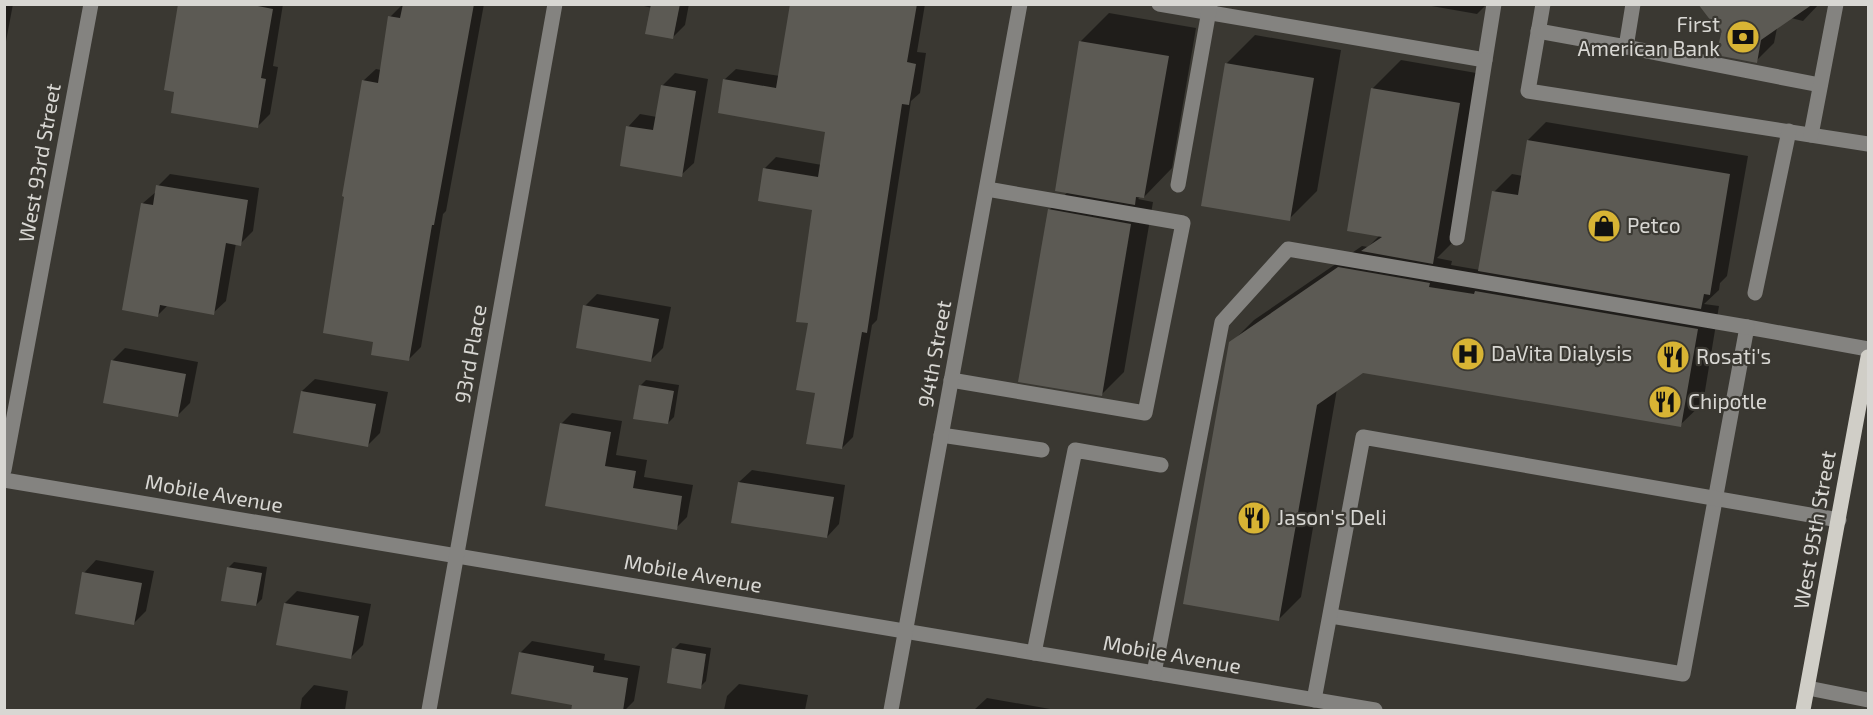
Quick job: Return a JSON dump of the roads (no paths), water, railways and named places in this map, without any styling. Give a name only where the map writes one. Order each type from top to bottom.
[{"type":"main road","name":"West 95th Street","points":[[1803,711],[1869,357]]},
{"type":"street","name":"West 93rd Street","points":[[4,470],[91,4]]},
{"type":"street","name":"93rd Place","points":[[429,711],[555,4]]},
{"type":"street","name":"94th Street","points":[[891,711],[1020,4]]},
{"type":"street","points":[[1159,4],[1210,9],[1485,60]]},
{"type":"street","points":[[1457,238],[1494,4]]},
{"type":"street","points":[[1543,4],[1528,91],[1869,144]]},
{"type":"street","points":[[1626,47],[1633,4]]},
{"type":"street","points":[[1811,135],[1836,4]]},
{"type":"street","points":[[1179,185],[1210,9]]},
{"type":"street","points":[[1538,32],[1820,85]]},
{"type":"street","points":[[1755,293],[1789,131]]},
{"type":"street","points":[[951,380],[1145,413],[1183,223],[987,189]]},
{"type":"street","points":[[1154,673],[1222,322],[1288,249],[1869,349]]},
{"type":"street","points":[[1331,616],[1683,674],[1747,327]]},
{"type":"street","points":[[941,435],[1042,450]]},
{"type":"street","points":[[1314,700],[1363,437],[1839,520]]},
{"type":"street","points":[[1034,653],[1075,450],[1161,465]]},
{"type":"street","name":"Mobile Avenue","points":[[4,480],[1375,711]]},
{"type":"street","points":[[1808,688],[1869,700]]},
{"type":"place","name":"First American Bank","points":[[1743,37]]},
{"type":"place","name":"Petco","points":[[1604,226]]},
{"type":"place","name":"DaVita Dialysis","points":[[1468,354]]},
{"type":"place","name":"Rosati's","points":[[1673,357]]},
{"type":"place","name":"Chipotle","points":[[1665,402]]},
{"type":"place","name":"Jason's Deli","points":[[1254,518]]}]
